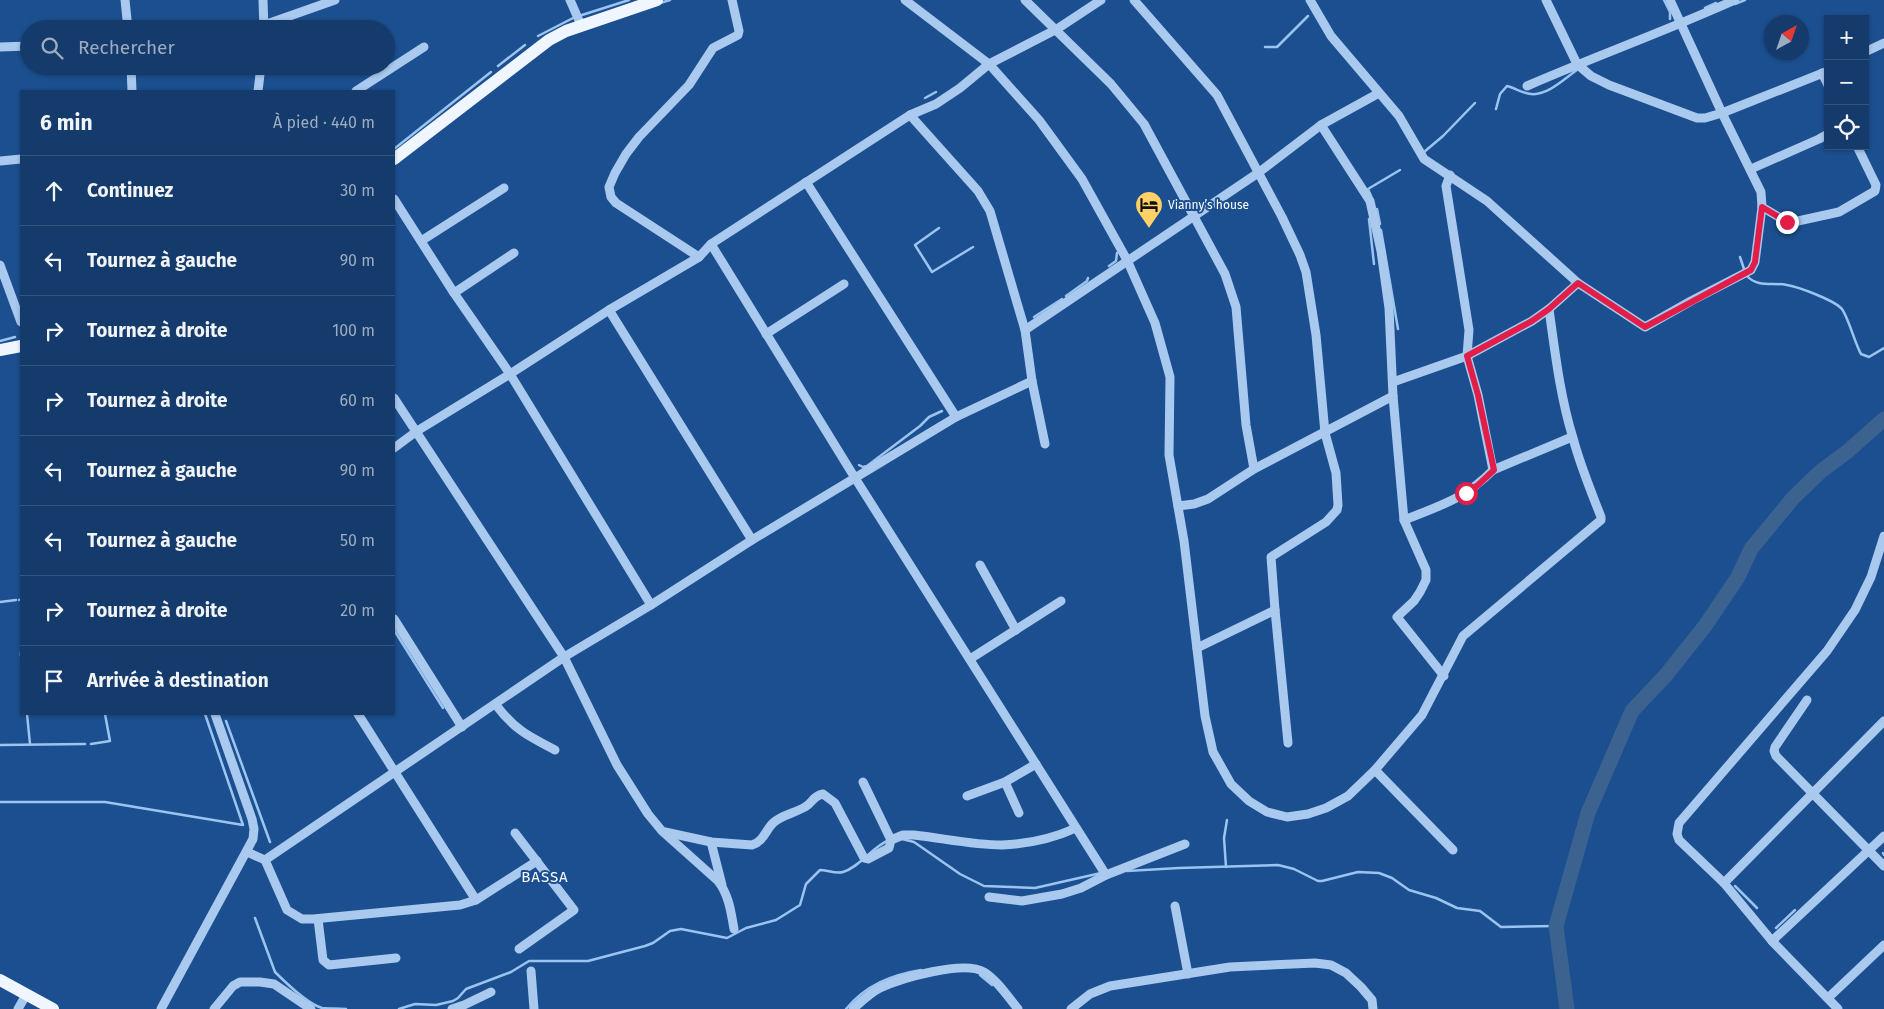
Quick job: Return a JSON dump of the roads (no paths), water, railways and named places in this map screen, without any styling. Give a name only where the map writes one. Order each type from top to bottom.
[{"type":"main road","points":[[395,157],[538,47],[581,25],[657,0]]},
{"type":"main road","points":[[0,350],[20,346]]},
{"type":"main road","points":[[0,980],[53,1009]]},
{"type":"street","points":[[125,0],[127,20]]},
{"type":"street","points":[[263,0],[264,20]]},
{"type":"street","points":[[282,20],[334,0]]},
{"type":"street","points":[[570,0],[581,25]]},
{"type":"street","points":[[699,257],[616,202],[611,197],[609,187],[626,154],[639,137],[689,86],[712,49],[738,35],[739,31],[732,0]]},
{"type":"street","points":[[905,0],[989,64],[1039,120],[1082,179],[1127,260],[1156,323],[1170,377],[1169,455],[1186,550],[1205,716],[1214,752],[1231,784],[1249,801],[1267,812],[1287,817],[1308,814],[1326,808],[1348,796],[1375,770],[1422,715],[1444,676],[1458,645],[1470,630],[1601,520],[1572,437],[1556,360],[1549,309]]},
{"type":"street","points":[[1025,0],[1057,29],[1111,84],[1144,124],[1224,274],[1236,307],[1246,425],[1254,469]]},
{"type":"street","points":[[395,447],[416,431],[510,374],[609,310],[699,257],[711,244],[910,115],[944,99],[989,64],[1057,29],[1102,0]]},
{"type":"street","points":[[1134,0],[1213,89],[1282,217],[1306,272],[1316,336],[1325,433],[1336,473],[1338,505],[1337,510],[1326,522],[1271,557],[1288,743]]},
{"type":"street","points":[[1310,0],[1331,36],[1400,116],[1424,159],[1450,175],[1506,217],[1578,283],[1645,327],[1751,270],[1755,262],[1762,207],[1762,192],[1722,113],[1670,0]]},
{"type":"street","points":[[1546,0],[1577,64],[1591,76],[1680,113],[1705,118],[1824,72]]},
{"type":"street","points":[[1527,86],[1577,64],[1680,25],[1734,0]]},
{"type":"street","points":[[1869,50],[1884,43]]},
{"type":"street","points":[[0,47],[20,46]]},
{"type":"street","points":[[395,66],[424,47]]},
{"type":"street","points":[[131,75],[132,90]]},
{"type":"street","points":[[258,90],[259,75]]},
{"type":"street","points":[[358,90],[381,75]]},
{"type":"street","points":[[1025,330],[1258,173],[1321,125],[1379,93]]},
{"type":"street","points":[[910,115],[984,198],[990,210],[1025,330],[1032,381],[1045,444]]},
{"type":"street","points":[[1321,125],[1364,191],[1373,210],[1389,308],[1404,520],[1426,570],[1426,580],[1414,601],[1398,617],[1444,676]]},
{"type":"street","points":[[1751,169],[1824,136]]},
{"type":"street","points":[[1762,207],[1787,222],[1798,221],[1840,212],[1875,192],[1876,185],[1859,150]]},
{"type":"street","points":[[0,160],[20,159]]},
{"type":"street","points":[[1450,175],[1446,186],[1469,330],[1467,356],[1478,395],[1494,470]]},
{"type":"street","points":[[806,182],[956,417]]},
{"type":"street","points":[[421,241],[504,188]]},
{"type":"street","points":[[395,200],[454,293],[510,374],[651,605]]},
{"type":"street","points":[[711,244],[855,478],[1106,875]]},
{"type":"street","points":[[454,293],[514,253]]},
{"type":"street","points":[[0,266],[3,279],[20,320]]},
{"type":"street","points":[[1393,382],[1467,356],[1532,321],[1549,309],[1578,283]]},
{"type":"street","points":[[766,334],[844,284]]},
{"type":"street","points":[[609,310],[752,540]]},
{"type":"street","points":[[265,860],[496,705],[564,657],[651,605],[752,540],[956,417],[1032,381]]},
{"type":"street","points":[[1178,506],[1200,503],[1254,469],[1394,396]]},
{"type":"street","points":[[395,400],[564,657],[617,765],[648,814],[662,831],[718,881],[728,897]]},
{"type":"street","points":[[1404,520],[1450,502],[1478,485],[1494,470],[1572,437]]},
{"type":"street","points":[[1838,1009],[1772,941],[1724,883],[1679,840],[1677,834],[1679,823],[1827,651],[1855,610],[1871,577],[1884,536]]},
{"type":"street","points":[[980,565],[1016,630]]},
{"type":"street","points":[[970,659],[1061,601]]},
{"type":"street","points":[[1197,648],[1275,610]]},
{"type":"street","points":[[395,621],[462,727]]},
{"type":"street","points":[[1808,700],[1775,747],[1776,756],[1884,866]]},
{"type":"street","points":[[496,705],[507,720],[523,733],[555,750]]},
{"type":"street","points":[[161,1009],[248,852],[253,839],[252,819],[215,715]]},
{"type":"street","points":[[359,715],[476,900]]},
{"type":"street","points":[[1724,883],[1884,721]]},
{"type":"street","points":[[967,796],[1005,782],[1036,764]]},
{"type":"street","points":[[1375,770],[1453,850]]},
{"type":"street","points":[[863,782],[892,840]]},
{"type":"street","points":[[1005,782],[1019,813]]},
{"type":"street","points":[[662,831],[711,842],[758,843],[774,822],[806,807],[814,796],[823,794],[835,803],[866,859],[889,848],[892,840],[903,835],[1008,844],[1053,837],[1076,828]]},
{"type":"street","points":[[516,833],[574,910],[519,949]]},
{"type":"street","points":[[1772,941],[1884,836]]},
{"type":"street","points":[[711,842],[722,884],[728,897],[734,929]]},
{"type":"street","points":[[989,897],[1022,900],[1055,896],[1081,888],[1106,875],[1185,844]]},
{"type":"street","points":[[248,852],[265,860],[287,910],[302,919],[447,907],[476,900],[537,861]]},
{"type":"street","points":[[1175,906],[1188,974]]},
{"type":"street","points":[[318,919],[323,960],[329,965],[396,958]]},
{"type":"street","points":[[1828,998],[1884,945]]},
{"type":"street","points":[[1071,1009],[1090,994],[1110,986],[1230,967],[1315,963],[1331,965],[1346,973],[1362,987],[1372,1000],[1373,1009]]},
{"type":"street","points":[[853,1009],[870,994],[881,988],[942,970],[957,968],[972,968],[984,972],[994,980],[1018,1009]]},
{"type":"street","points":[[531,971],[534,1009]]},
{"type":"street","points":[[214,1009],[233,986],[240,982],[274,984],[311,1009]]},
{"type":"street","points":[[452,1009],[491,992]]},
{"type":"street","points":[[18,1009],[26,995]]},
{"type":"waterway","points":[[582,15],[629,0]]},
{"type":"waterway","points":[[660,3],[670,0]]},
{"type":"waterway","points":[[1664,0],[1670,12],[1670,19]]},
{"type":"waterway","points":[[1735,4],[1745,0]]},
{"type":"waterway","points":[[1705,8],[1716,3]]},
{"type":"waterway","points":[[1265,47],[1277,47],[1308,16]]},
{"type":"waterway","points":[[538,36],[575,17]]},
{"type":"waterway","points":[[498,66],[525,45]]},
{"type":"waterway","points":[[1496,109],[1500,94],[1507,86],[1531,94],[1537,94],[1549,90],[1577,70]]},
{"type":"waterway","points":[[395,148],[491,72]]},
{"type":"waterway","points":[[925,98],[936,92]]},
{"type":"waterway","points":[[1424,152],[1443,136],[1475,103]]},
{"type":"waterway","points":[[1371,196],[1368,189],[1400,170]]},
{"type":"waterway","points":[[1377,209],[1380,224]]},
{"type":"waterway","points":[[1371,218],[1369,219],[1374,264]]},
{"type":"waterway","points":[[939,228],[915,245],[932,272],[973,247]]},
{"type":"waterway","points":[[1381,230],[1398,329]]},
{"type":"waterway","points":[[1109,266],[1116,261],[1117,253]]},
{"type":"waterway","points":[[1740,257],[1745,272]]},
{"type":"waterway","points":[[1747,276],[1756,282],[1782,284],[1799,288],[1831,301],[1843,311],[1861,354],[1869,357],[1884,348]]},
{"type":"waterway","points":[[1066,296],[1087,281],[1088,278]]},
{"type":"waterway","points":[[1034,317],[1062,299]]},
{"type":"waterway","points":[[0,341],[15,337]]},
{"type":"waterway","points":[[859,465],[867,466],[929,417],[942,411]]},
{"type":"waterway","points":[[1567,1009],[1556,926],[1588,813],[1632,711],[1666,675],[1705,626],[1738,577],[1751,549],[1793,498],[1820,472],[1848,451],[1884,419]]},
{"type":"waterway","points":[[0,602],[16,600]]},
{"type":"waterway","points":[[395,632],[443,708]]},
{"type":"waterway","points":[[27,715],[30,744]]},
{"type":"waterway","points":[[91,744],[110,741],[105,715]]},
{"type":"waterway","points":[[0,802],[105,802],[243,825],[205,715]]},
{"type":"waterway","points":[[226,721],[270,842]]},
{"type":"waterway","points":[[0,745],[85,744]]},
{"type":"waterway","points":[[1226,867],[1224,838],[1227,820]]},
{"type":"waterway","points":[[902,839],[914,842],[960,874],[984,886],[1035,888],[1101,873]]},
{"type":"waterway","points":[[399,1009],[415,1004],[436,1005],[453,1001],[466,989],[511,972],[529,961],[588,961],[645,946],[653,943],[670,931],[681,929],[727,938],[746,928],[776,920],[800,905],[806,884],[820,870],[843,872],[861,862],[877,847],[889,840]]},
{"type":"waterway","points":[[1127,871],[1278,865],[1294,869],[1318,881],[1358,872],[1379,873],[1392,878],[1409,890],[1436,898],[1457,908],[1480,911],[1501,927],[1556,926]]},
{"type":"waterway","points":[[1735,886],[1757,908]]},
{"type":"waterway","points":[[1776,928],[1795,910]]},
{"type":"waterway","points":[[255,918],[275,972],[316,1006],[346,1009]]},
{"type":"waterway","points":[[846,1009],[862,993],[880,982],[921,970]]},
{"type":"waterway","points":[[980,975],[992,985]]},
{"type":"place","name":"Vianny’s house","points":[[1149,229]]},
{"type":"district","name":"BASSA","points":[[545,877]]}]
